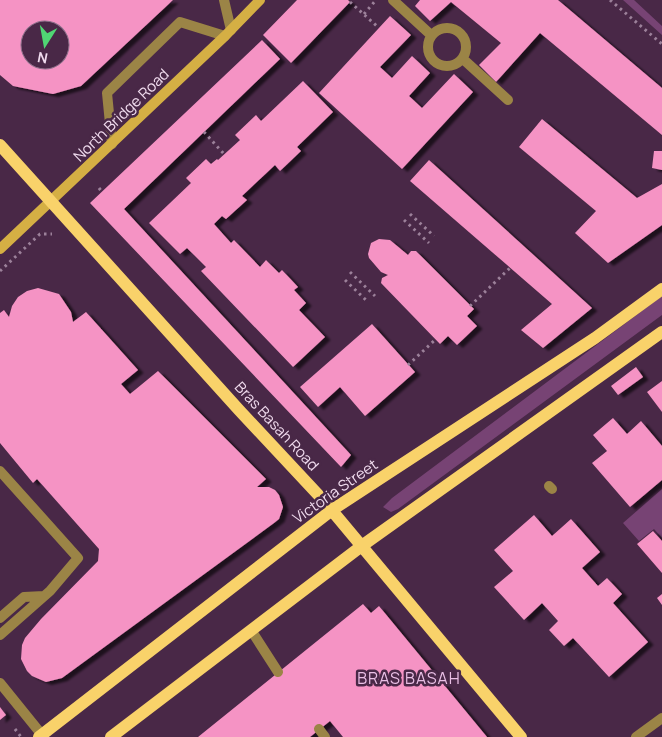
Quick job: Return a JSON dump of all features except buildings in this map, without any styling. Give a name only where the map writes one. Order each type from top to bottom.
[{"type":"main road","name":"North Bridge Road","points":[[0,249],[228,33],[260,0]]},
{"type":"main road","name":"Bras Basah Road","points":[[0,145],[363,545],[521,737]]},
{"type":"main road","name":"Victoria Street","points":[[40,736],[332,510],[594,338],[662,289]]},
{"type":"main road","points":[[111,737],[363,545],[662,332]]},
{"type":"street","points":[[112,144],[107,94],[180,22],[228,33],[224,0]]},
{"type":"street","points":[[393,0],[431,35]]},
{"type":"street","points":[[441,28],[459,31],[466,42],[463,59],[451,66],[438,65],[432,61],[427,48],[431,35],[441,28]]},
{"type":"street","points":[[463,59],[508,100]]},
{"type":"street","points":[[0,471],[78,558],[44,596],[0,635]]},
{"type":"street","points":[[0,618],[24,597],[44,596]]},
{"type":"street","points":[[251,630],[278,672]]},
{"type":"street","points":[[0,683],[40,736]]},
{"type":"street","points":[[636,737],[662,718]]},
{"type":"path","points":[[364,14],[376,0]]},
{"type":"path","points":[[610,0],[662,44]]},
{"type":"path","points":[[350,2],[379,28]]},
{"type":"path","points":[[204,132],[224,154]]},
{"type":"path","points":[[98,188],[102,192]]},
{"type":"path","points":[[410,214],[434,236]]},
{"type":"path","points":[[404,220],[429,244]]},
{"type":"path","points":[[0,271],[40,234],[52,234]]},
{"type":"path","points":[[470,306],[510,268]]},
{"type":"path","points":[[350,272],[375,296]]},
{"type":"path","points":[[345,280],[368,302]]},
{"type":"path","points":[[408,364],[436,339]]},
{"type":"path","points":[[15,730],[21,737]]},
{"type":"shaded area","points":[[623,0],[634,0],[662,26],[662,35]]},
{"type":"shaded area","points":[[662,296],[662,315],[398,509],[391,512],[383,507],[392,498]]},
{"type":"shaded area","points":[[662,489],[662,538],[654,529],[639,541],[623,523]]},
{"type":"district","name":"BRAS BASAH","points":[[409,678]]}]
